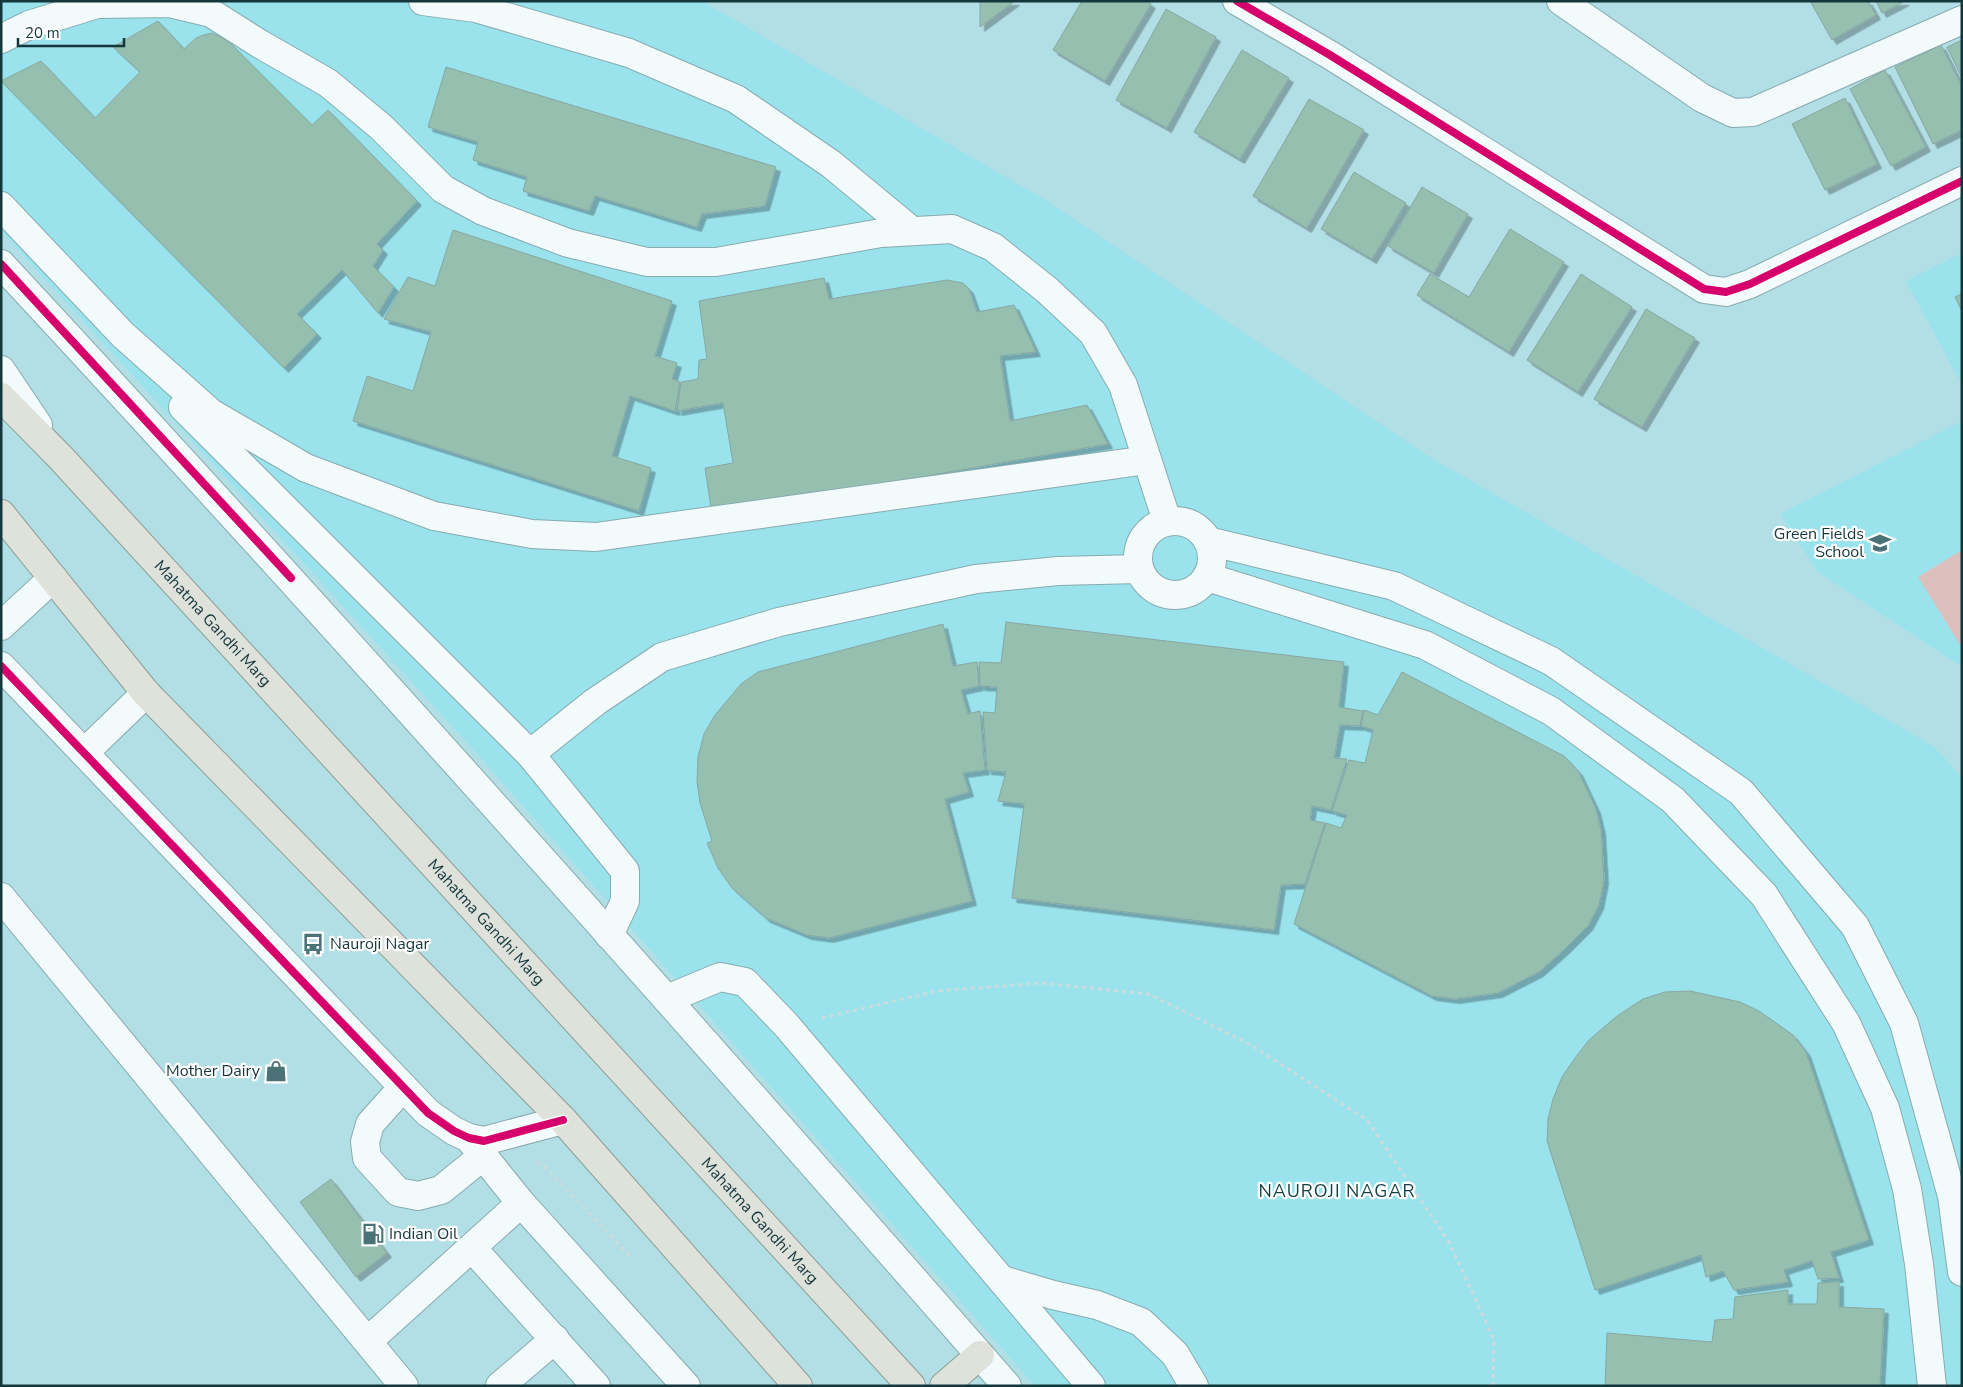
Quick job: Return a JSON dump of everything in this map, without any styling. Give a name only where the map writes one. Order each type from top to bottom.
[{"type":"main road","name":"Mahatma Gandhi Marg","points":[[1,398],[61,458],[910,1386]]},
{"type":"main road","points":[[1,514],[146,693],[563,1120],[798,1386]]},
{"type":"main road","points":[[944,1386],[980,1354]]},
{"type":"street","points":[[423,1],[476,8],[629,53],[736,98],[832,164],[912,231]]},
{"type":"street","points":[[1237,1],[1330,55],[1704,289],[1726,292],[1750,284],[1962,182]]},
{"type":"street","points":[[1561,1],[1702,98],[1733,113],[1753,112],[1962,20]]},
{"type":"street","points":[[1,39],[29,24],[97,4],[169,3],[211,13],[328,83],[381,127],[443,189],[483,211],[568,243],[646,262],[716,262],[881,233],[952,229],[993,247],[1047,290],[1093,333],[1123,385],[1166,521]]},
{"type":"street","points":[[1,206],[123,335],[211,413],[306,468],[434,516],[532,534],[596,537],[1147,460]]},
{"type":"street","points":[[1,226],[530,754],[625,871],[625,902],[609,934]]},
{"type":"street","points":[[1,264],[291,578],[667,999],[1008,1386]]},
{"type":"street","points":[[1,370],[61,458]]},
{"type":"street","points":[[1166,521],[1179,521],[1191,524],[1208,541],[1212,553],[1212,565],[1207,576],[1199,586],[1189,592],[1177,595],[1165,594],[1154,589],[1144,580],[1139,569],[1137,557],[1140,545],[1146,534],[1155,526],[1166,521]]},
{"type":"street","points":[[1208,541],[1394,586],[1551,661],[1741,792],[1855,926],[1904,1023],[1952,1196],[1962,1272]]},
{"type":"street","points":[[530,754],[595,702],[662,657],[734,635],[779,622],[976,579],[1058,571],[1139,569]]},
{"type":"street","points":[[1207,576],[1425,644],[1551,711],[1673,800],[1764,895],[1846,1023],[1885,1108],[1907,1189],[1919,1264],[1932,1386]]},
{"type":"street","points":[[1,626],[53,578]]},
{"type":"street","points":[[1,666],[428,1113],[454,1131],[484,1143],[521,1204],[686,1386]]},
{"type":"street","points":[[84,753],[146,693]]},
{"type":"street","points":[[1,897],[404,1386]]},
{"type":"street","points":[[667,999],[720,978],[745,982],[788,1026],[1091,1386]]},
{"type":"street","points":[[403,1087],[370,1124],[365,1142],[367,1158],[398,1192],[418,1196],[441,1190],[484,1143],[563,1120]]},
{"type":"street","points":[[368,1341],[521,1204]]},
{"type":"street","points":[[472,1248],[596,1386]]},
{"type":"street","points":[[1002,1280],[1097,1306],[1141,1322],[1175,1354],[1194,1386]]},
{"type":"street","points":[[500,1386],[555,1339]]},
{"type":"path","points":[[788,1026],[937,991],[1042,983],[1149,994],[1252,1045],[1367,1120],[1449,1242],[1494,1340],[1493,1386]]},
{"type":"path","points":[[484,1143],[546,1168],[634,1259]]},
{"type":"shaded area","points":[[1,1],[702,1],[1044,199],[1433,459],[1935,747],[1962,778],[1962,1386],[1035,1386],[472,748],[1,231]]},
{"type":"shaded area","points":[[1962,253],[1962,385],[1906,281]]},
{"type":"shaded area","name":"Green Fields School","points":[[1962,421],[1962,667],[1818,572],[1780,514]]},
{"type":"shaded area","points":[[1962,550],[1962,648],[1918,577]]},
{"type":"building","points":[[980,1],[1015,1],[980,27]]},
{"type":"building","points":[[1082,1],[1147,1],[1151,4],[1105,81],[1053,50]]},
{"type":"building","points":[[1810,1],[1868,1],[1876,15],[1832,40]]},
{"type":"building","points":[[1876,1],[1905,1],[1882,13]]},
{"type":"building","points":[[1166,9],[1216,37],[1167,128],[1116,100]]},
{"type":"building","points":[[158,21],[184,49],[196,38],[212,33],[227,40],[312,125],[328,110],[417,201],[377,244],[383,250],[373,266],[394,287],[378,313],[342,270],[297,314],[317,334],[284,368],[1,81],[41,61],[95,118],[140,72],[113,47]]},
{"type":"building","points":[[1962,40],[1962,78],[1947,47]]},
{"type":"building","points":[[1941,45],[1962,87],[1962,130],[1933,144],[1895,67]]},
{"type":"building","points":[[1242,50],[1289,78],[1240,159],[1194,132]]},
{"type":"building","points":[[446,67],[776,167],[765,206],[702,214],[697,227],[595,196],[589,211],[523,191],[527,177],[473,160],[478,142],[428,127]]},
{"type":"building","points":[[1885,70],[1926,147],[1891,166],[1850,89]]},
{"type":"building","points":[[1845,98],[1877,164],[1825,190],[1792,124]]},
{"type":"building","points":[[1309,99],[1364,130],[1307,228],[1253,196]]},
{"type":"building","points":[[1354,172],[1406,203],[1372,259],[1321,229]]},
{"type":"building","points":[[1422,187],[1468,214],[1434,273],[1388,246]]},
{"type":"building","points":[[1510,229],[1564,262],[1509,352],[1417,295],[1430,274],[1469,297]]},
{"type":"building","points":[[453,230],[672,301],[655,356],[677,363],[672,379],[680,382],[675,411],[630,396],[612,456],[651,468],[639,511],[353,421],[367,376],[413,391],[431,332],[384,319],[408,277],[435,286]]},
{"type":"building","points":[[1581,274],[1632,307],[1578,392],[1527,360]]},
{"type":"building","points":[[824,278],[829,299],[947,280],[963,283],[969,289],[977,312],[1014,305],[1036,352],[1000,356],[1010,421],[1087,405],[1108,444],[712,514],[705,468],[733,463],[723,403],[677,411],[681,382],[698,379],[699,360],[707,359],[699,301]]},
{"type":"building","points":[[1962,294],[1962,311],[1955,297]]},
{"type":"building","points":[[1646,309],[1695,338],[1642,427],[1594,399]]},
{"type":"building","points":[[1006,622],[1344,662],[1339,707],[1363,711],[1360,726],[1340,725],[1334,758],[1347,759],[1331,810],[1312,806],[1310,820],[1325,823],[1305,884],[1281,885],[1274,930],[1012,898],[1024,804],[998,801],[1006,772],[987,770],[983,712],[995,713],[997,687],[980,686],[979,662],[1001,663]]},
{"type":"building","points":[[943,624],[953,666],[977,662],[979,686],[961,690],[968,714],[980,711],[985,770],[963,773],[969,792],[945,799],[972,901],[829,938],[807,935],[766,918],[732,888],[718,868],[707,843],[712,841],[700,803],[697,781],[698,757],[704,734],[715,715],[741,684],[758,672]]},
{"type":"building","points":[[1402,672],[1564,756],[1578,771],[1596,809],[1601,830],[1604,880],[1599,905],[1588,926],[1539,972],[1498,993],[1455,999],[1432,996],[1294,924],[1326,823],[1341,828],[1347,815],[1332,811],[1349,760],[1365,763],[1373,730],[1361,726],[1364,710],[1378,715]]},
{"type":"building","points":[[1690,991],[1740,1002],[1759,1011],[1793,1035],[1806,1052],[1869,1240],[1831,1252],[1839,1278],[1818,1279],[1812,1261],[1784,1270],[1788,1282],[1734,1290],[1723,1271],[1706,1277],[1701,1255],[1595,1290],[1547,1141],[1548,1119],[1553,1099],[1562,1077],[1575,1058],[1589,1040],[1617,1016],[1643,999],[1665,992]]},
{"type":"building","points":[[331,1179],[387,1253],[356,1277],[300,1202]]},
{"type":"building","points":[[1839,1282],[1839,1307],[1884,1309],[1880,1386],[1605,1386],[1607,1333],[1712,1342],[1715,1320],[1733,1319],[1735,1297],[1788,1290],[1788,1304],[1817,1304],[1818,1283]]},
{"type":"cycle path","points":[[1237,1],[1330,55],[1704,289],[1726,292],[1750,284],[1962,181]]},
{"type":"cycle path","points":[[1,264],[291,578]]},
{"type":"cycle path","points":[[1,666],[428,1113],[454,1131],[469,1138],[484,1141],[563,1120]]},
{"type":"place","name":"Green Fields School","points":[[1880,543]]},
{"type":"place","name":"Nauroji Nagar","points":[[313,944]]},
{"type":"place","name":"Mother Dairy","points":[[276,1071]]},
{"type":"place","name":"Indian Oil","points":[[373,1234]]},
{"type":"district","name":"NAUROJI NAGAR","points":[[1337,1191]]}]
